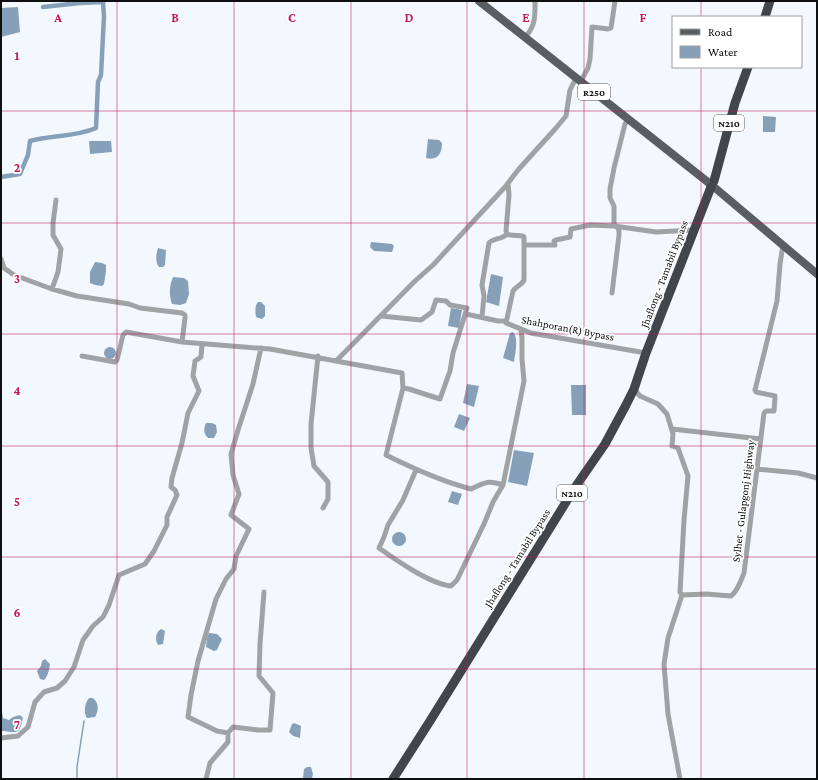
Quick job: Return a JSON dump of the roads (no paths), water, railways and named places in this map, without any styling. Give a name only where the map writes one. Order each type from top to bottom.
[{"type":"highway","points":[[765,16],[770,1]]},
{"type":"highway","name":"Jhaflong - Tamabil Bypass","points":[[392,779],[430,721],[576,486],[604,444],[634,389],[646,353],[713,184],[735,103],[748,68]]},
{"type":"main road","name":"R250","points":[[479,1],[699,172],[817,274]]},
{"type":"main road","name":"R250","points":[[484,1],[697,175],[713,184],[817,270]]},
{"type":"street","points":[[527,35],[533,28],[535,22],[535,1]]},
{"type":"street","points":[[337,360],[432,265],[508,183],[566,116],[570,90],[588,68],[592,27],[611,28],[615,1]]},
{"type":"street","points":[[612,293],[619,232],[615,226],[614,206],[610,198],[610,188],[625,124],[628,119]]},
{"type":"street","points":[[507,234],[510,195],[508,183]]},
{"type":"street","points":[[52,289],[58,272],[61,249],[53,235],[56,200]]},
{"type":"street","points":[[482,317],[484,296],[482,285],[489,243],[492,240],[504,237],[507,234],[523,236],[524,245],[555,245],[554,241],[570,237],[571,229],[590,225],[615,226],[656,232],[694,230]]},
{"type":"street","name":"Shahporan(R) Bypass","points":[[524,245],[524,280],[523,283],[513,291],[506,323],[510,326],[531,333],[646,353]]},
{"type":"street","name":"Sylhet - Gulapgonj Highway","points":[[682,595],[733,595],[745,570],[764,413],[765,411],[774,411],[775,398],[775,396],[755,392],[755,390],[777,301],[783,245]]},
{"type":"street","points":[[1,259],[4,268],[14,275],[52,289],[77,296],[129,304],[140,308],[182,313],[185,315],[182,342]]},
{"type":"street","points":[[381,316],[421,320],[430,315],[436,300],[446,301],[450,305],[467,308],[453,353],[450,371],[440,399],[403,388]]},
{"type":"street","points":[[466,314],[498,321],[506,321]]},
{"type":"street","points":[[416,470],[403,500],[388,525],[379,548],[407,567],[444,585],[451,586],[457,580],[475,544],[493,502],[503,485],[524,381],[521,330]]},
{"type":"street","points":[[82,356],[115,362],[118,360],[123,335],[126,332],[182,342],[261,348],[318,356],[402,373],[403,388],[386,455],[416,470],[471,489],[490,481],[503,485]]},
{"type":"street","points":[[1,738],[18,736],[28,727],[35,702],[44,692],[58,688],[65,681],[74,667],[83,640],[93,626],[103,617],[109,605],[119,575],[145,564],[154,551],[167,525],[167,517],[177,495],[175,490],[171,487],[172,478],[182,443],[188,413],[199,391],[193,376],[195,361],[201,357],[202,344]]},
{"type":"street","points":[[228,733],[218,731],[188,717],[198,661],[216,599],[226,579],[234,569],[236,556],[249,529],[231,515],[239,494],[233,475],[231,454],[253,384],[261,348]]},
{"type":"street","points":[[318,356],[311,424],[311,448],[314,466],[328,482],[328,499],[323,508]]},
{"type":"street","points":[[634,389],[640,396],[658,404],[667,414],[673,434],[672,446],[678,448],[688,476],[680,592],[682,595],[668,638],[664,664],[668,714],[680,779]]},
{"type":"street","points":[[672,429],[761,439]]},
{"type":"street","points":[[757,469],[798,473],[817,478]]},
{"type":"street","points":[[206,779],[210,763],[228,742],[228,733],[233,727],[270,730],[272,691],[259,676],[264,592]]},
{"type":"water","points":[[18,7],[20,32],[1,37],[1,8]]},
{"type":"water","points":[[763,116],[776,117],[775,132],[763,132]]},
{"type":"water","points":[[428,139],[439,140],[442,143],[440,153],[436,157],[430,159],[426,158]]},
{"type":"water","points":[[89,141],[111,141],[112,152],[90,154]]},
{"type":"water","points":[[371,242],[392,244],[394,246],[392,252],[374,251],[370,247]]},
{"type":"water","points":[[158,248],[166,250],[165,265],[163,267],[159,267],[156,260]]},
{"type":"water","points":[[95,262],[106,265],[104,284],[102,286],[90,283],[90,272]]},
{"type":"water","points":[[491,274],[503,277],[499,306],[486,302]]},
{"type":"water","points":[[173,277],[184,278],[188,281],[189,294],[186,303],[180,305],[172,304],[170,290]]},
{"type":"water","points":[[258,302],[261,302],[265,306],[265,316],[262,319],[256,317],[256,305]]},
{"type":"water","points":[[451,308],[462,310],[459,328],[448,326]]},
{"type":"water","points":[[513,332],[516,338],[514,362],[503,358],[510,333]]},
{"type":"water","points":[[110,347],[114,349],[116,353],[114,357],[110,359],[106,357],[104,353],[106,349]]},
{"type":"water","points":[[467,384],[479,386],[474,407],[463,403]]},
{"type":"water","points":[[571,385],[586,385],[586,415],[572,415]]},
{"type":"water","points":[[459,414],[470,418],[464,431],[454,427]]},
{"type":"water","points":[[206,423],[216,425],[217,432],[214,438],[208,438],[206,435],[204,429]]},
{"type":"water","points":[[514,450],[534,453],[527,486],[508,482]]},
{"type":"water","points":[[452,491],[462,494],[458,505],[448,502]]},
{"type":"water","points":[[396,532],[402,532],[406,536],[406,542],[402,546],[396,546],[392,542],[392,536]]},
{"type":"water","points":[[161,629],[165,631],[163,644],[158,645],[156,635]]},
{"type":"water","points":[[209,633],[217,634],[222,639],[217,650],[214,651],[206,647]]},
{"type":"water","points":[[45,659],[50,664],[49,671],[44,680],[40,679],[37,671],[41,666],[42,661]]},
{"type":"water","points":[[89,698],[93,698],[95,700],[98,709],[95,717],[87,718],[85,708],[86,702]]},
{"type":"water","points":[[1,712],[3,718],[9,720],[20,715],[23,718],[17,732],[2,731],[1,733]]},
{"type":"water","points":[[294,723],[301,726],[300,738],[293,736],[289,732],[292,724]]},
{"type":"water","points":[[311,767],[313,774],[312,779],[303,778],[304,769]]},
{"type":"waterway","points":[[1,177],[20,174],[28,155],[30,141],[80,133],[96,128],[98,82],[101,75],[104,16],[103,2],[43,7]]},
{"type":"waterway","points":[[77,779],[77,767],[84,721]]}]
